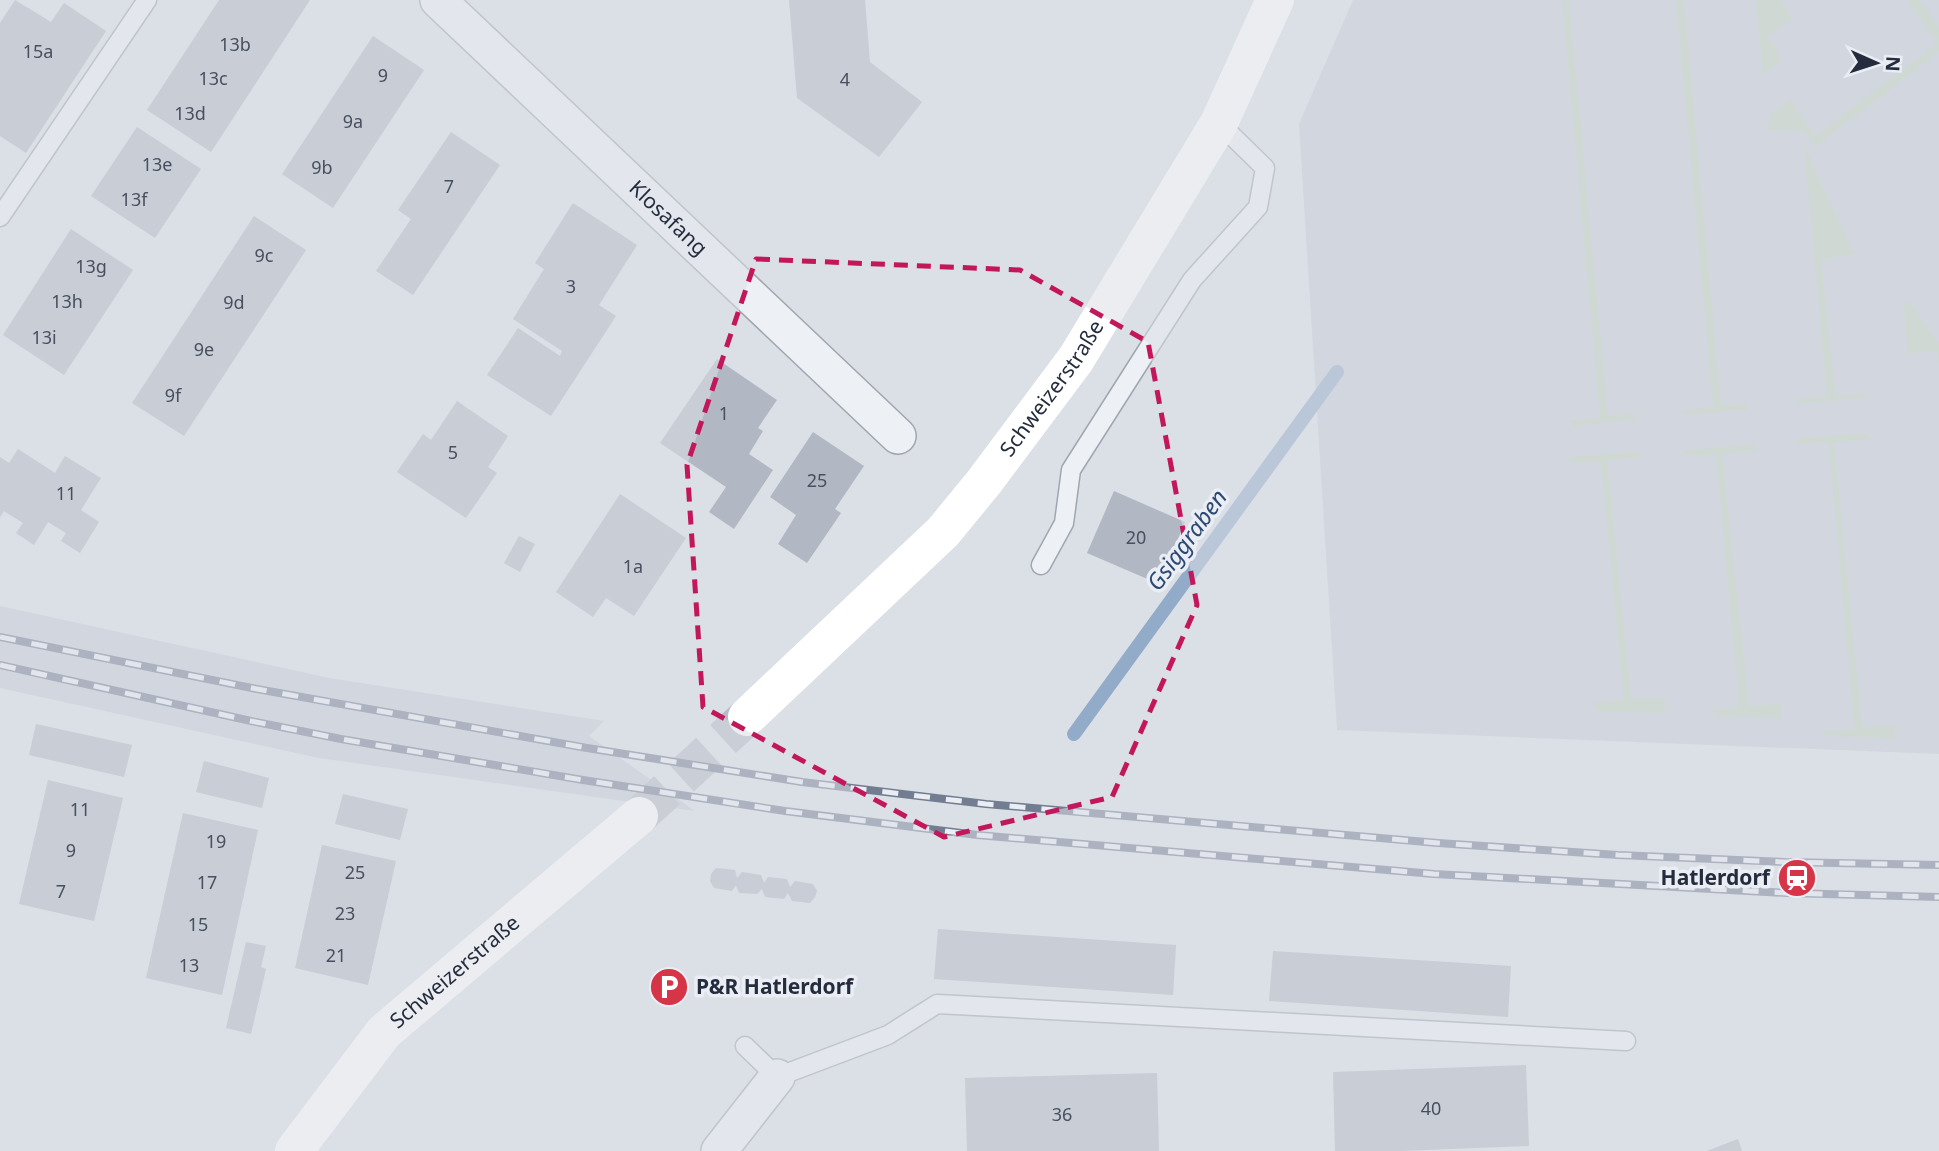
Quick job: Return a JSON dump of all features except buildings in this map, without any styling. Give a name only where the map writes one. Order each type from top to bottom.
[{"type":"street","name":"Klosafang","points":[[438,0],[898,436]]},
{"type":"street","name":"Schweizerstraße","points":[[747,718],[943,532],[1076,359],[1219,123],[1275,0]]},
{"type":"street","name":"Schweizerstraße","points":[[294,1151],[384,1032],[639,816]]},
{"type":"street","points":[[719,1151],[777,1077]]},
{"type":"lane","points":[[0,217],[146,0]]},
{"type":"lane","points":[[1041,565],[1064,523],[1071,470],[1192,280],[1258,207],[1265,168],[1219,123]]},
{"type":"lane","points":[[744,1046],[777,1077],[888,1035],[937,1004],[1626,1041]]},
{"type":"highlighted area","points":[[756,259],[1020,270],[1148,342],[1197,605],[1112,797],[944,837],[703,707],[687,465]]},
{"type":"shaded area","points":[[1353,0],[1939,0],[1939,754],[1337,730],[1299,124]]},
{"type":"shaded area","points":[[0,606],[329,678],[604,721],[589,736],[695,811],[319,758],[0,688]]},
{"type":"green space","points":[[1562,0],[1569,0],[1608,416],[1639,413],[1634,420],[1574,426],[1568,421],[1600,418]]},
{"type":"green space","points":[[1676,0],[1684,0],[1721,406],[1752,403],[1747,410],[1687,415],[1681,411],[1713,407]]},
{"type":"green space","points":[[1756,0],[1780,0],[1793,18],[1768,36],[1783,62],[1763,75]]},
{"type":"green space","points":[[1907,0],[1920,0],[1939,26],[1939,52],[1815,147],[1804,130],[1768,131],[1769,115],[1791,100],[1815,136],[1938,43]]},
{"type":"green space","points":[[1804,146],[1854,254],[1821,260],[1836,396],[1867,393],[1866,397],[1799,404],[1794,399],[1827,396]]},
{"type":"green space","points":[[1905,302],[1911,303],[1939,344],[1939,363],[1937,352],[1907,353]]},
{"type":"green space","points":[[1866,433],[1870,439],[1834,443],[1862,727],[1895,725],[1895,738],[1826,736],[1821,732],[1854,729],[1829,443],[1796,444],[1800,438]]},
{"type":"green space","points":[[1753,444],[1758,450],[1722,454],[1749,706],[1781,704],[1781,718],[1718,716],[1710,710],[1739,707],[1716,455],[1683,455],[1687,450]]},
{"type":"green space","points":[[1638,451],[1643,457],[1607,461],[1631,698],[1665,698],[1665,708],[1661,713],[1600,712],[1593,703],[1624,700],[1601,462],[1568,462],[1572,457]]},
{"type":"waterway","name":"Gsiggraben","points":[[1074,734],[1337,372]]},
{"type":"tunnel","points":[[639,816],[747,717]]},
{"type":"railway","points":[[0,637],[257,689],[587,748],[802,782],[986,804],[1438,843],[1618,855],[1939,865]]},
{"type":"railway","points":[[0,665],[341,739],[785,811],[977,835],[1434,874],[1787,893],[1939,897]]},
{"type":"place","name":"Hatlerdorf","points":[[1797,878]]},
{"type":"place","name":"P&R Hatlerdorf","points":[[669,987]]}]
